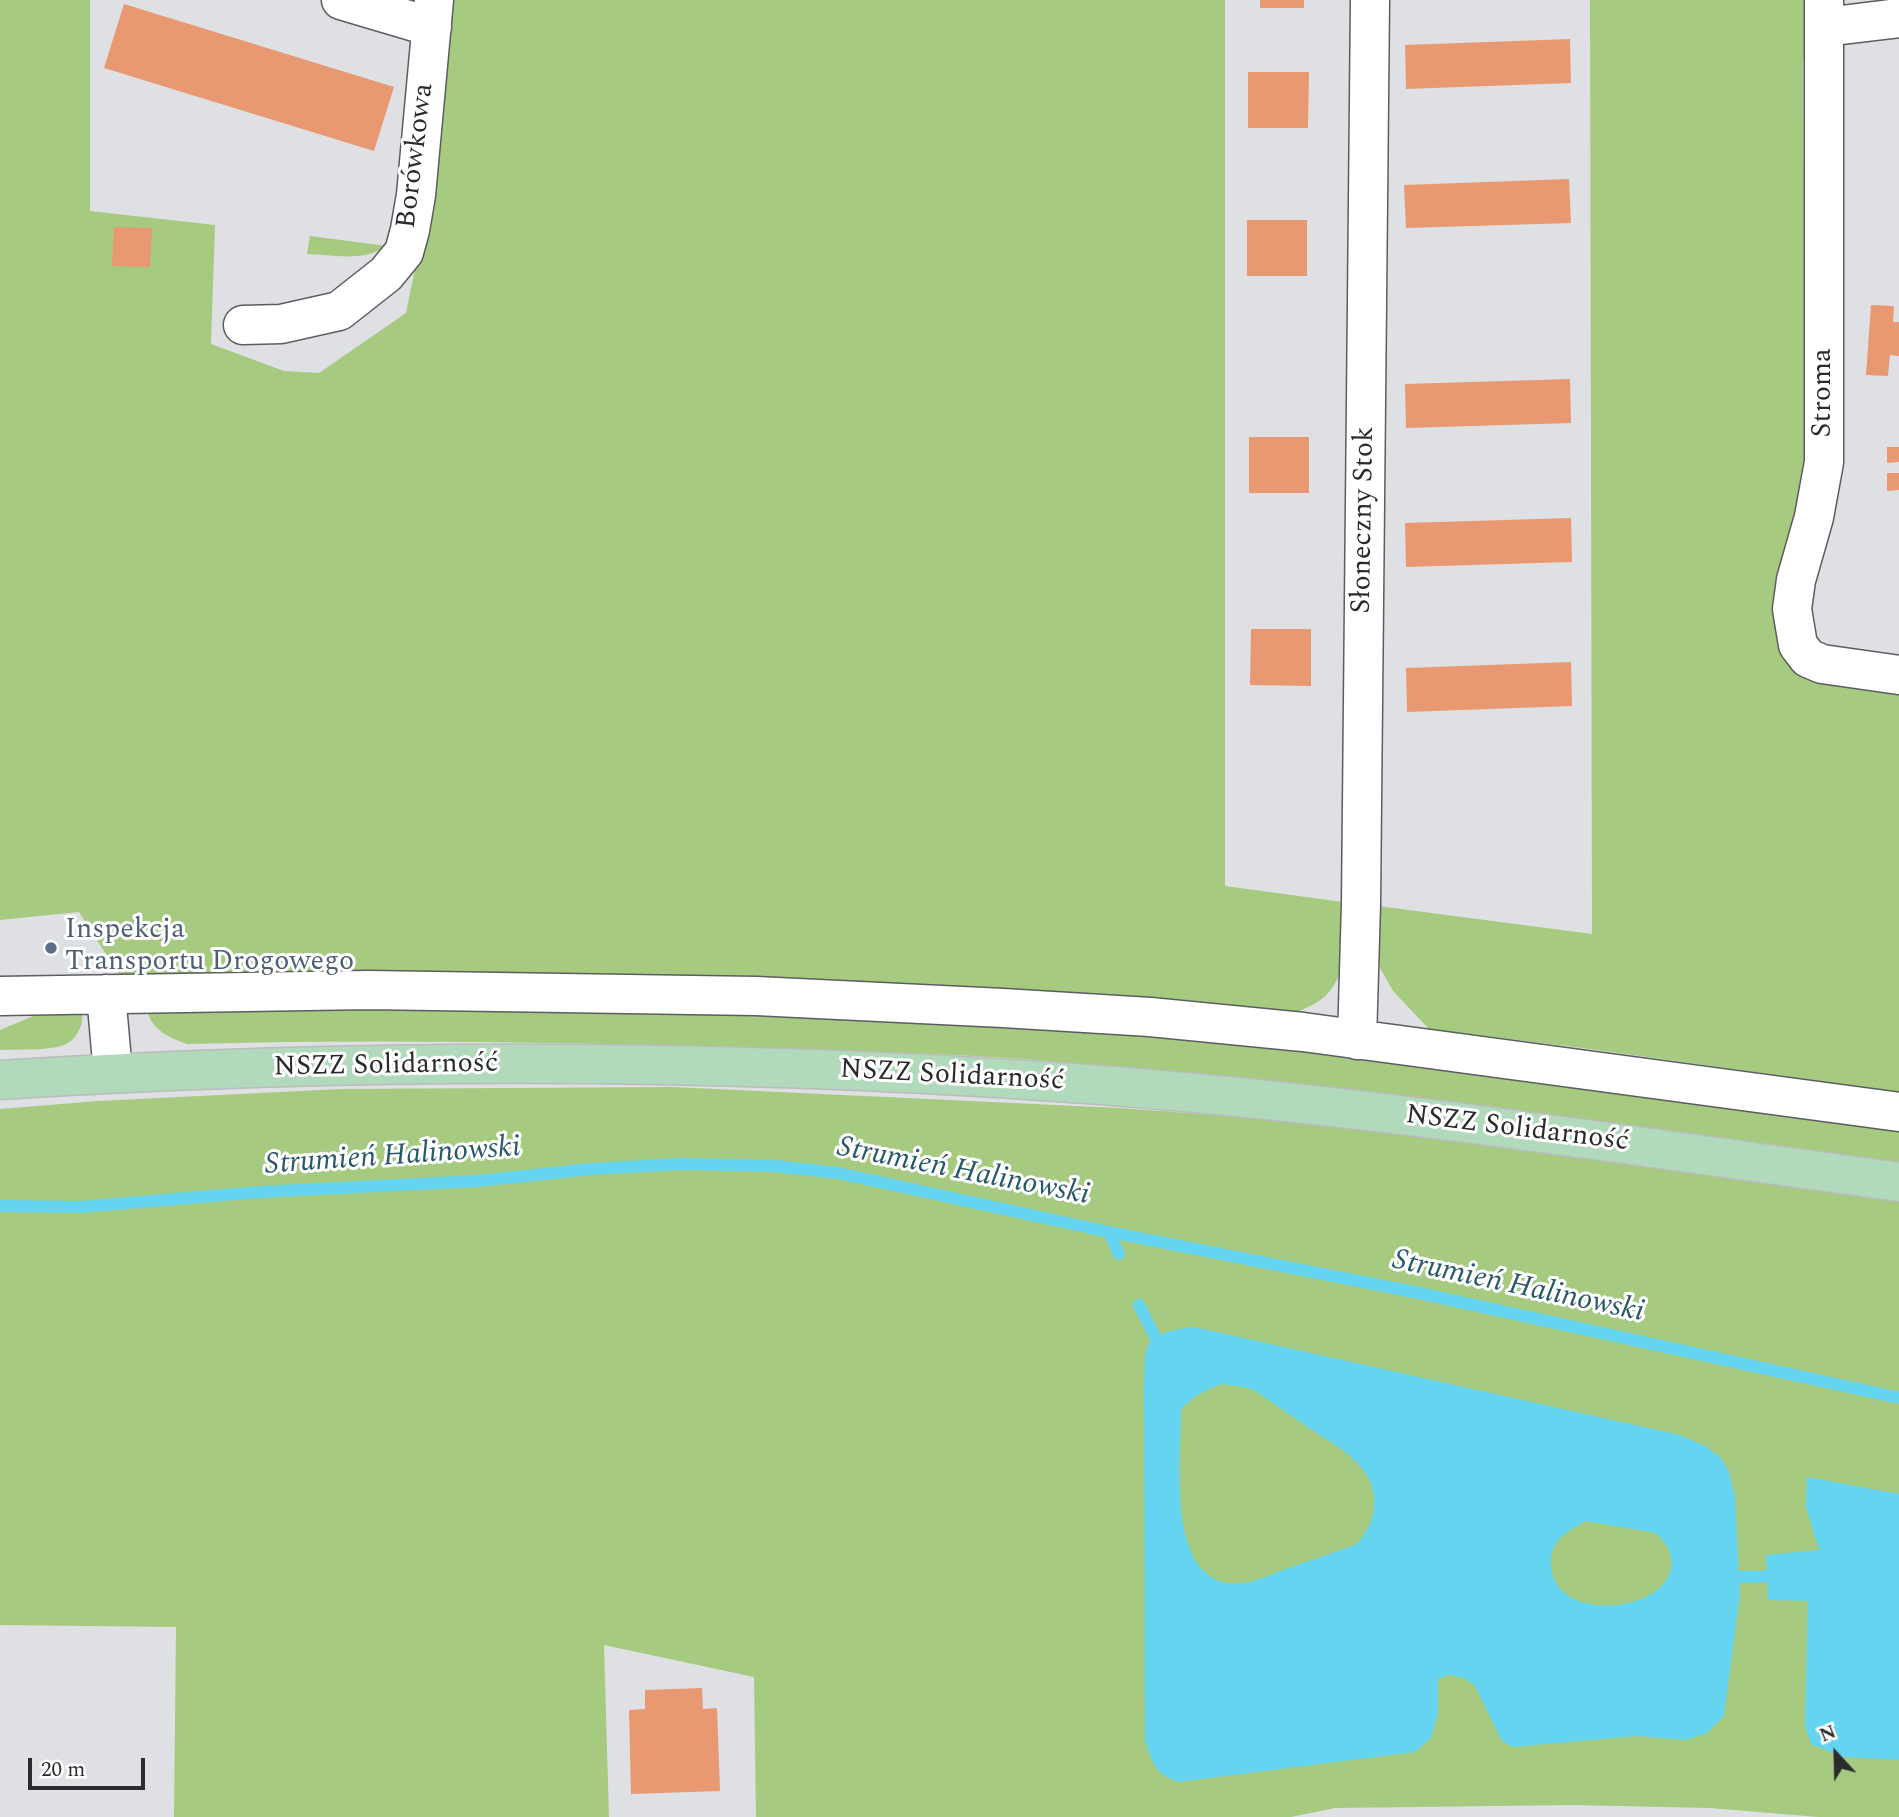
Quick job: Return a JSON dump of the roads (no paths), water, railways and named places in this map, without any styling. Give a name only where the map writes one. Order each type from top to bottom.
[{"type":"main road","name":"NSZZ Solidarność","points":[[0,1080],[113,1073],[546,1065],[756,1068],[974,1076],[1282,1101],[1899,1182]]},
{"type":"street","points":[[341,0],[433,13]]},
{"type":"street","name":"Słoneczny Stok","points":[[1357,1040],[1370,0]]},
{"type":"street","name":"Borówkowa","points":[[243,325],[281,324],[338,311],[386,274],[404,252],[416,195],[433,13]]},
{"type":"street","name":"Stroma","points":[[1899,18],[1824,13],[1825,462],[1814,517],[1796,580],[1792,609],[1798,645],[1808,659],[1822,664],[1899,675]]},
{"type":"street","points":[[0,996],[368,990],[756,996],[1150,1017],[1357,1040],[1899,1112]]},
{"type":"street","points":[[106,994],[113,1073]]},
{"type":"water","points":[[1194,1327],[1680,1435],[1707,1447],[1720,1457],[1729,1471],[1735,1497],[1740,1594],[1724,1716],[1706,1734],[1685,1740],[1637,1736],[1513,1747],[1502,1741],[1475,1686],[1464,1678],[1449,1675],[1438,1679],[1438,1713],[1431,1738],[1415,1752],[1179,1782],[1165,1776],[1153,1762],[1145,1741],[1144,1394],[1146,1353],[1149,1345],[1154,1338]],"holes":[[[1222,1384],[1254,1390],[1343,1450],[1362,1468],[1373,1489],[1374,1512],[1365,1534],[1357,1544],[1250,1582],[1222,1582],[1203,1570],[1190,1549],[1183,1522],[1180,1491],[1181,1410],[1199,1394]],[[1586,1521],[1656,1533],[1669,1550],[1671,1571],[1660,1587],[1642,1599],[1619,1605],[1595,1605],[1573,1599],[1557,1585],[1551,1563],[1554,1548],[1561,1537]]]},
{"type":"water","points":[[1807,1477],[1899,1494],[1899,1760],[1843,1757],[1811,1744],[1805,1726],[1808,1601],[1768,1600],[1766,1555],[1819,1550],[1806,1507]]},
{"type":"waterway","name":"Strumień Halinowski","points":[[0,1206],[80,1207],[260,1192],[478,1181],[591,1169],[683,1164],[774,1166],[838,1173],[1109,1232],[1414,1292],[1899,1398]]},
{"type":"waterway","points":[[1109,1232],[1119,1254]]},
{"type":"waterway","points":[[1139,1305],[1161,1349]]},
{"type":"waterway","points":[[1724,1569],[1739,1577],[1781,1576]]},
{"type":"place","name":"Inspekcja Transportu Drogowego","points":[[51,948]]}]
